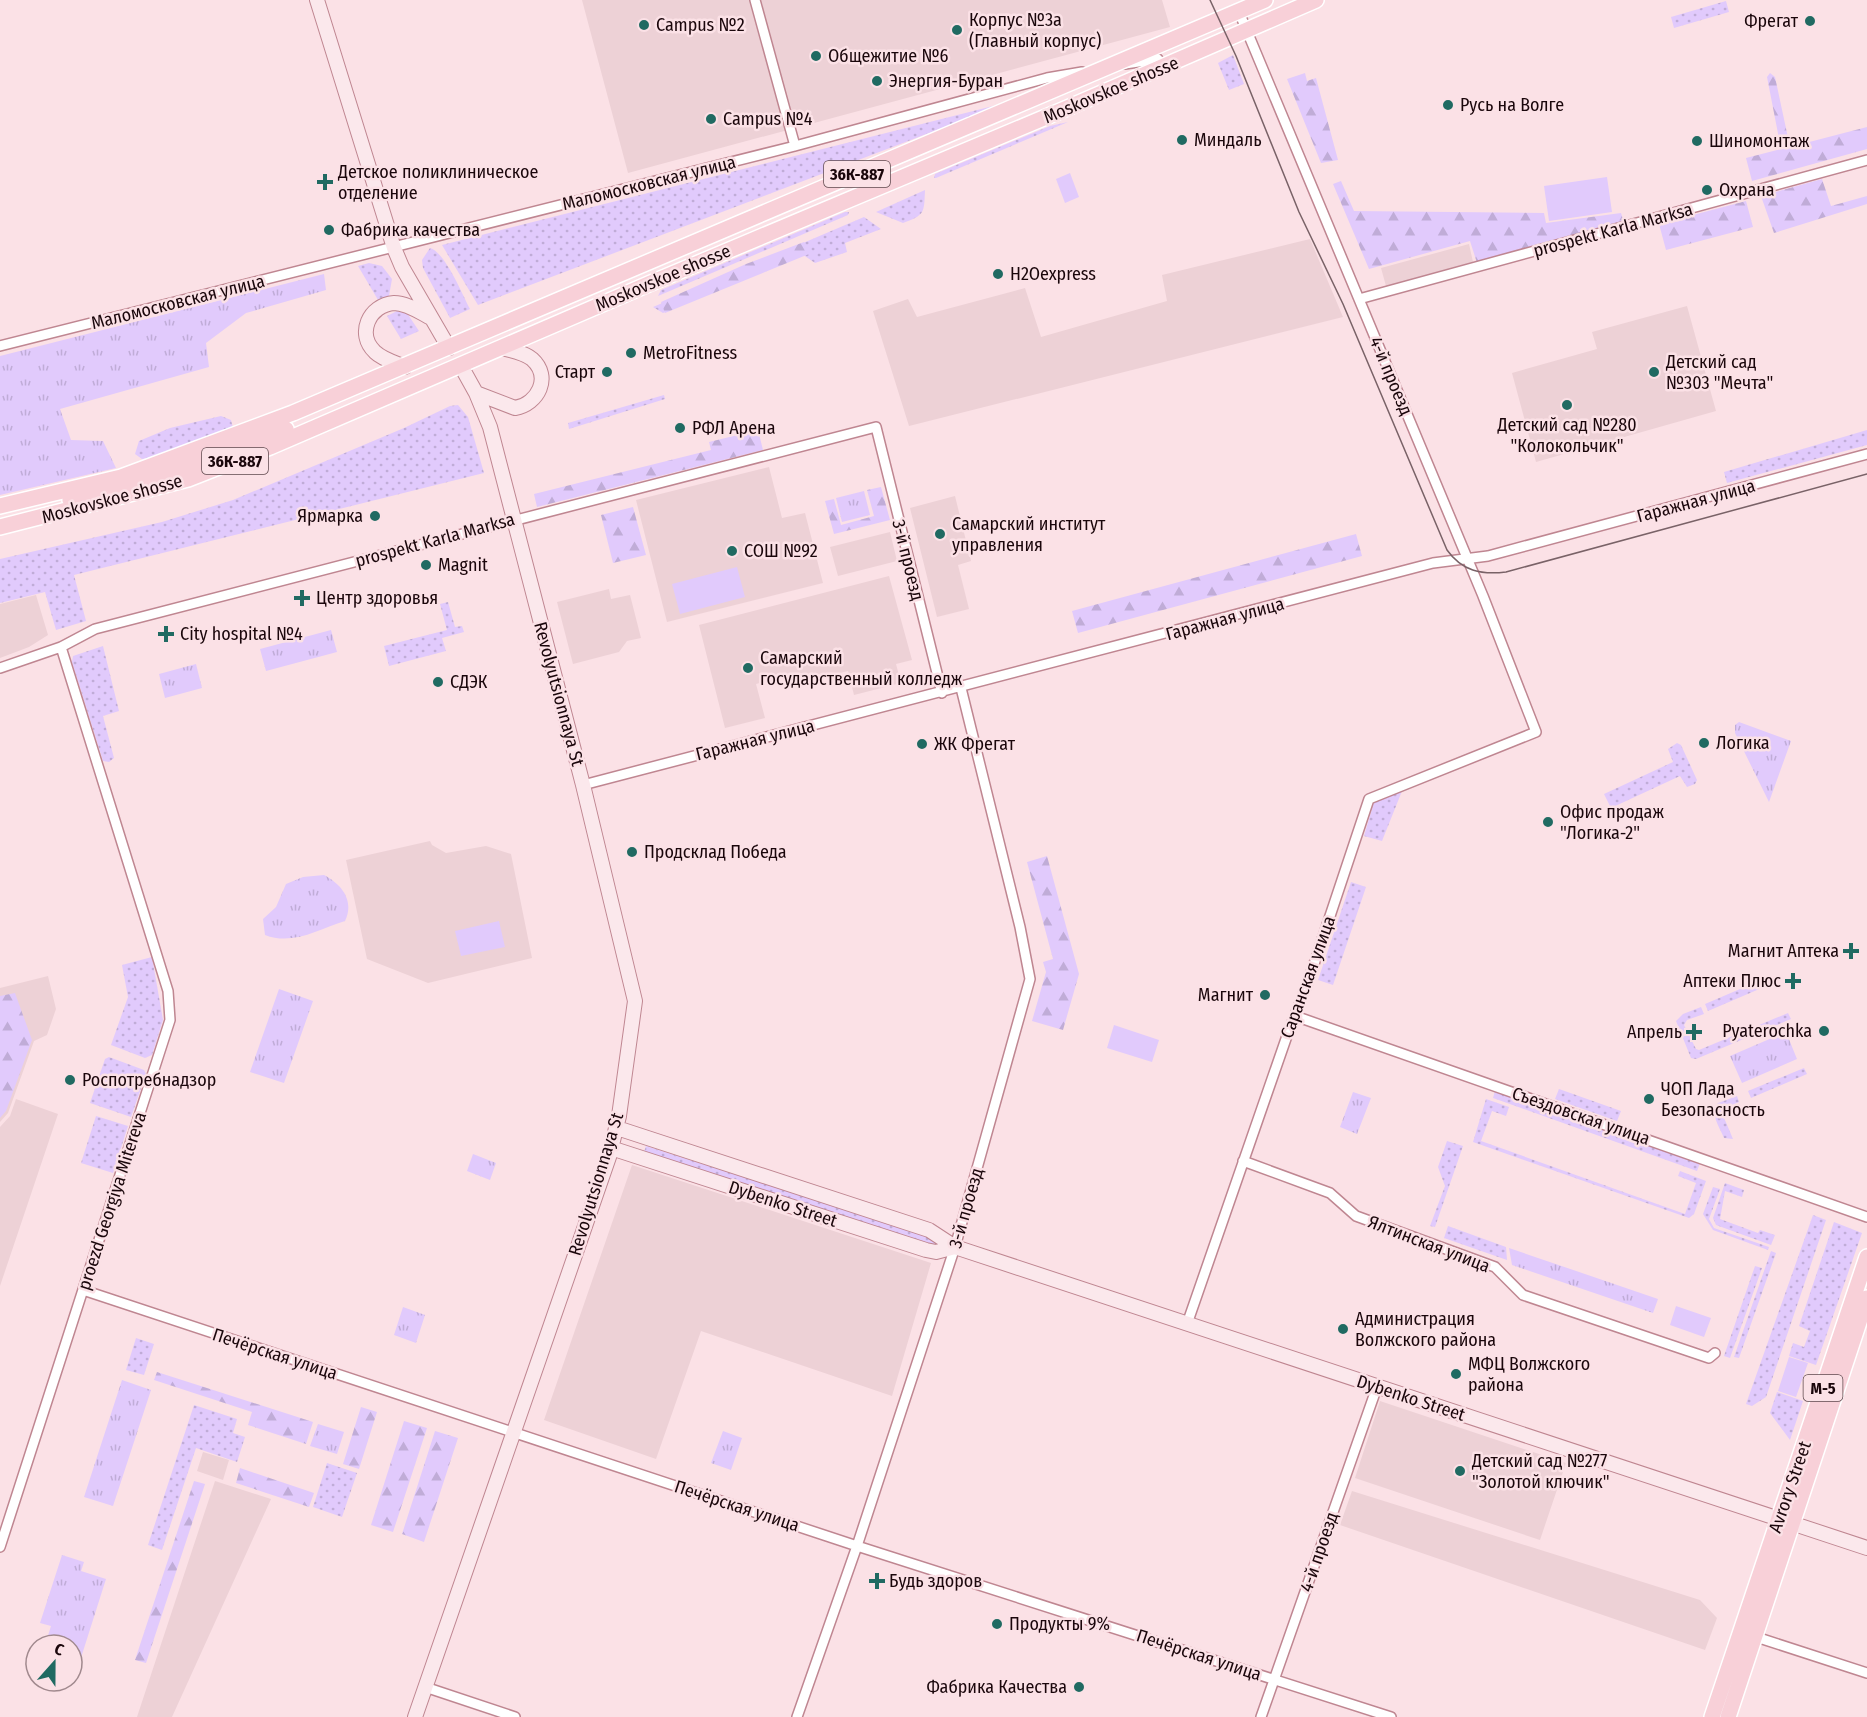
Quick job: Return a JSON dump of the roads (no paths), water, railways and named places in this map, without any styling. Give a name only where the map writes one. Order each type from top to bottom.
[{"type":"main road","points":[[318,0],[394,248],[402,267],[476,393],[515,408],[532,401],[538,393],[541,374],[535,362],[521,353],[493,347]]},
{"type":"main road","name":"Moskovskoe shosse","points":[[0,506],[121,477],[203,449],[405,367],[493,347],[1243,22],[1265,0]]},
{"type":"main road","name":"Moskovskoe shosse","points":[[493,347],[1294,0]]},
{"type":"main road","name":"Moskovskoe shosse","points":[[0,528],[188,479],[455,357],[1105,68],[1316,0]]},
{"type":"main road","points":[[422,371],[405,367],[373,351],[366,335],[369,318],[378,308],[396,303],[414,308],[431,317]]},
{"type":"main road","name":"Moskovskoe shosse","points":[[0,517],[151,480],[304,422],[455,357]]},
{"type":"main road","name":"Revolyutsionnaya St","points":[[415,1717],[611,1148],[635,1001],[583,785],[490,427],[476,393]]},
{"type":"main road","name":"Dybenko Street","points":[[616,1128],[929,1230],[955,1247],[1867,1548]]},
{"type":"main road","name":"Dybenko Street","points":[[611,1148],[926,1250],[936,1252],[955,1247]]},
{"type":"main road","name":"Avrory Street","points":[[1728,1717],[1785,1521],[1867,1257]]},
{"type":"main road","name":"Avrory Street","points":[[1712,1717],[1867,1298]]},
{"type":"street","points":[[754,0],[795,146]]},
{"type":"street","name":"4-й проезд","points":[[1243,22],[1467,558],[1536,732]]},
{"type":"street","name":"Маломосковская улица","points":[[0,346],[795,146],[1047,78],[1158,59]]},
{"type":"street","name":"prospekt Karla Marksa","points":[[1359,299],[1867,160]]},
{"type":"street","name":"prospekt Karla Marksa","points":[[0,668],[61,647],[95,629],[513,519],[876,428]]},
{"type":"street","name":"3-й проезд","points":[[876,428],[942,693]]},
{"type":"street","name":"Гаражная улица","points":[[583,785],[1433,563],[1488,556],[1867,454]]},
{"type":"street","name":"proezd Georgiya Mitereva","points":[[0,1547],[170,1020],[168,992],[61,647]]},
{"type":"street","name":"3-й проезд","points":[[797,1717],[857,1546],[955,1247],[1030,979],[1020,927],[961,688]]},
{"type":"street","name":"Саранская улица","points":[[1187,1324],[1369,799],[1536,732]]},
{"type":"street","name":"Съездовская улица","points":[[1295,1016],[1867,1217]]},
{"type":"street","name":"Ялтинская улица","points":[[1243,1161],[1330,1193],[1356,1216],[1495,1267],[1523,1295],[1709,1358],[1715,1353]]},
{"type":"street","name":"Печёрская улица","points":[[83,1290],[857,1546],[1391,1717]]},
{"type":"street","name":"4-й проезд","points":[[1261,1717],[1377,1387]]},
{"type":"street","points":[[1753,1636],[1867,1673]]},
{"type":"street","points":[[425,1687],[515,1717]]},
{"type":"tram line","points":[[1210,0],[1236,56],[1299,212],[1343,304],[1447,550],[1459,563],[1480,572],[1506,572],[1867,474]]},
{"type":"place","name":"Фрегат","points":[[1810,21]]},
{"type":"place","name":"Campus №2","points":[[644,25]]},
{"type":"place","name":"Корпус №3a (Главный корпус)","points":[[957,30]]},
{"type":"place","name":"Общежитие №6","points":[[816,56]]},
{"type":"place","name":"Энергия-Буран","points":[[877,81]]},
{"type":"place","name":"Русь на Волге","points":[[1448,105]]},
{"type":"place","name":"Campus №4","points":[[711,119]]},
{"type":"place","name":"Миндаль","points":[[1182,140]]},
{"type":"place","name":"Шиномонтаж","points":[[1697,141]]},
{"type":"place","name":"Детское поликлиническое отделение","points":[[325,182]]},
{"type":"place","name":"Охрана","points":[[1707,190]]},
{"type":"place","name":"Фабрика качества","points":[[329,230]]},
{"type":"place","name":"H2Oexpress","points":[[998,274]]},
{"type":"place","name":"MetroFitness","points":[[631,353]]},
{"type":"place","name":"Старт","points":[[607,372]]},
{"type":"place","name":"Детский сад №303 \"Мечта\"","points":[[1654,372]]},
{"type":"place","name":"Детский сад №280 \"Колокольчик\"","points":[[1567,405]]},
{"type":"place","name":"РФЛ Арена","points":[[680,428]]},
{"type":"place","name":"Ярмарка","points":[[375,516]]},
{"type":"place","name":"Самарский институт управления","points":[[940,534]]},
{"type":"place","name":"СОШ №92","points":[[732,551]]},
{"type":"place","name":"Magnit","points":[[426,565]]},
{"type":"place","name":"Центр здоровья","points":[[302,598]]},
{"type":"place","name":"City hospital №4","points":[[166,634]]},
{"type":"place","name":"Самарский государственный колледж","points":[[748,668]]},
{"type":"place","name":"СДЭК","points":[[438,682]]},
{"type":"place","name":"Логика","points":[[1704,743]]},
{"type":"place","name":"ЖК Фрегат","points":[[922,744]]},
{"type":"place","name":"Офис продаж \"Логика-2\"","points":[[1548,822]]},
{"type":"place","name":"Продсклад Победа","points":[[632,852]]},
{"type":"place","name":"Магнит Аптека","points":[[1851,951]]},
{"type":"place","name":"Аптеки Плюс","points":[[1793,981]]},
{"type":"place","name":"Магнит","points":[[1265,995]]},
{"type":"place","name":"Pyaterochka","points":[[1824,1031]]},
{"type":"place","name":"Апрель","points":[[1694,1032]]},
{"type":"place","name":"Роспотребнадзор","points":[[70,1080]]},
{"type":"place","name":"ЧОП Лада Безопасность","points":[[1649,1099]]},
{"type":"place","name":"Администрация Волжского района","points":[[1343,1329]]},
{"type":"place","name":"МФЦ Волжского района","points":[[1456,1374]]},
{"type":"place","name":"Детский сад №277 \"Золотой ключик\"","points":[[1460,1471]]},
{"type":"place","name":"Будь здоров","points":[[877,1581]]},
{"type":"place","name":"Продукты 9%","points":[[997,1624]]},
{"type":"place","name":"Фабрика Качества","points":[[1079,1687]]}]
